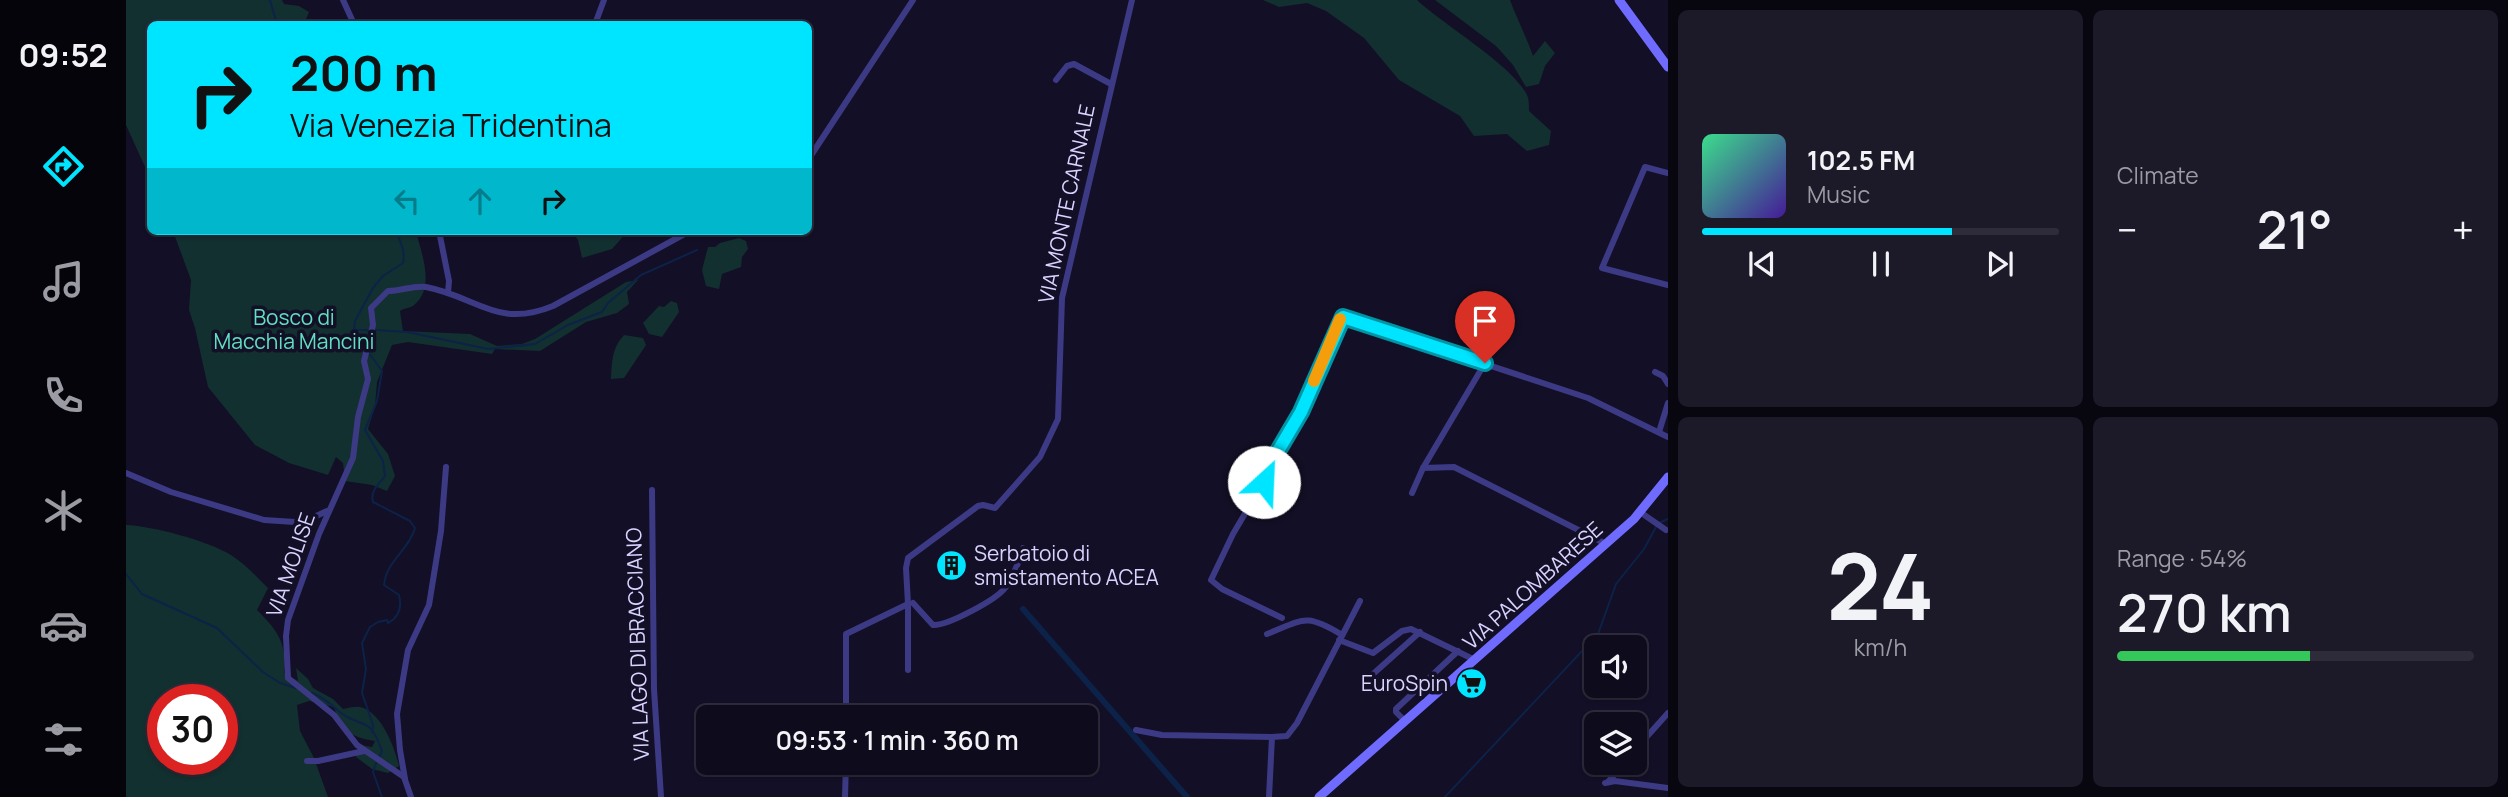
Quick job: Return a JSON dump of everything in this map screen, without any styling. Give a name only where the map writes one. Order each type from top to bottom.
[{"type":"main road","points":[[1619,0],[1668,68]]},
{"type":"main road","name":"VIA PALOMBARESE","points":[[1319,797],[1606,544],[1640,512],[1668,477]]},
{"type":"street","points":[[343,0],[353,21]]},
{"type":"street","points":[[596,21],[604,0]]},
{"type":"street","points":[[812,154],[913,0]]},
{"type":"street","name":"VIA MONTE CARNALE","points":[[911,604],[906,568],[909,556],[927,546],[978,506],[995,508],[1040,457],[1056,425],[1062,298],[1132,0]]},
{"type":"street","points":[[1056,80],[1067,66],[1074,64],[1111,85]]},
{"type":"street","points":[[1668,173],[1645,167],[1602,268],[1668,285]]},
{"type":"street","points":[[440,235],[449,281],[448,293],[508,315],[536,313],[553,306],[683,235]]},
{"type":"street","name":"VIA MOLISE","points":[[405,779],[351,739],[334,715],[288,678],[287,625],[328,511],[353,458],[358,416],[368,379],[364,361],[373,325],[371,307],[382,294],[419,286],[448,293]]},
{"type":"street","points":[[1282,618],[1222,589],[1210,580],[1264,482],[1272,460],[1301,412],[1343,317],[1588,398],[1668,437]]},
{"type":"street","points":[[1412,493],[1423,468],[1485,363]]},
{"type":"street","points":[[1655,372],[1664,376],[1668,384]]},
{"type":"street","points":[[1659,432],[1668,403]]},
{"type":"street","points":[[411,797],[405,779],[397,721],[408,650],[429,605],[441,531],[446,467]]},
{"type":"street","points":[[1423,468],[1454,467],[1606,544]]},
{"type":"street","points":[[126,473],[153,486],[264,520],[295,522],[328,511]]},
{"type":"street","name":"VIA LAGO DI BRACCIANO","points":[[652,490],[654,689],[661,797]]},
{"type":"street","points":[[1640,512],[1666,530]]},
{"type":"street","points":[[911,604],[935,626],[984,603],[999,595],[1007,586],[1023,548]]},
{"type":"street","points":[[1136,730],[1162,735],[1285,737],[1292,730],[1360,601]]},
{"type":"street","points":[[846,705],[846,634],[911,604]]},
{"type":"street","points":[[908,670],[911,604]]},
{"type":"street","points":[[1267,634],[1310,619],[1318,621],[1340,638],[1371,653],[1378,651],[1404,630],[1420,632],[1475,660]]},
{"type":"street","points":[[1363,683],[1420,632]]},
{"type":"street","points":[[1405,721],[1396,712],[1397,707],[1458,652]]},
{"type":"street","points":[[1647,736],[1668,713]]},
{"type":"street","points":[[1269,797],[1272,737]]},
{"type":"street","points":[[307,761],[365,751]]},
{"type":"street","points":[[845,797],[846,775]]},
{"type":"street","points":[[1613,775],[1606,782],[1668,788]]},
{"type":"green space","points":[[126,0],[282,0],[284,4],[299,6],[309,12],[305,21],[147,21],[147,171],[126,125]]},
{"type":"green space","points":[[1263,0],[1417,0],[1493,59],[1519,83],[1528,97],[1529,111],[1551,131],[1549,145],[1527,151],[1507,134],[1474,136],[1460,116],[1399,80],[1364,38],[1326,11],[1307,3],[1279,7]]},
{"type":"green space","points":[[1435,0],[1510,0],[1533,56],[1545,41],[1555,53],[1545,66],[1539,84],[1526,87],[1513,65],[1496,46]]},
{"type":"green space","name":"Bosco di Macchia Mancini","points":[[174,235],[417,235],[426,279],[421,298],[413,306],[400,311],[403,331],[470,334],[497,346],[522,344],[535,339],[626,282],[638,280],[627,292],[629,304],[617,313],[586,322],[540,351],[495,349],[492,354],[408,342],[392,345],[377,382],[375,406],[368,429],[388,454],[395,476],[387,491],[372,485],[345,481],[343,463],[336,457],[328,475],[289,463],[255,445],[208,387],[189,310],[191,280]]},
{"type":"green space","points":[[574,235],[624,235],[612,249],[582,258]]},
{"type":"green space","points":[[739,238],[746,241],[748,249],[742,257],[741,267],[722,274],[719,289],[706,286],[702,270],[708,247]]},
{"type":"green space","points":[[671,301],[677,303],[679,312],[662,337],[649,334],[643,323],[659,306],[664,307]]},
{"type":"green space","points":[[624,335],[643,338],[646,345],[624,378],[611,379],[615,350]]},
{"type":"green space","points":[[126,525],[151,528],[195,540],[231,555],[246,566],[268,588],[257,610],[280,638],[284,653],[284,673],[298,681],[296,668],[313,688],[333,699],[343,709],[360,707],[368,710],[381,723],[399,766],[388,773],[372,769],[356,757],[360,745],[372,747],[375,741],[348,732],[334,707],[309,701],[297,705],[300,731],[314,758],[328,797],[126,797]]},
{"type":"waterway","points":[[270,0],[276,21]]},
{"type":"waterway","points":[[366,348],[354,330],[355,321],[373,288],[383,276],[403,263],[403,251],[397,235]]},
{"type":"waterway","points":[[376,330],[407,332],[488,349],[535,344],[568,325],[602,312],[608,303],[641,275],[697,250]]},
{"type":"waterway","points":[[355,330],[370,330]]},
{"type":"waterway","points":[[369,353],[382,371],[377,401],[365,430],[383,461],[385,476],[374,491],[373,502],[410,521],[415,528],[408,543],[389,569],[384,585],[399,595],[399,611],[388,623],[387,620],[370,627],[362,643],[366,669],[362,693],[373,725],[372,732]]},
{"type":"waterway","points":[[1659,523],[1668,519]]},
{"type":"waterway","points":[[1445,797],[1598,634],[1616,584],[1644,549],[1656,527]]},
{"type":"waterway","points":[[126,574],[142,594],[217,628],[263,672],[280,683],[296,688]]},
{"type":"waterway","points":[[1023,609],[1187,797]]},
{"type":"waterway","points":[[312,693],[326,700],[347,717],[369,727],[382,751],[379,758]]},
{"type":"waterway","points":[[376,763],[373,772],[382,797]]},
{"type":"slow traffic","points":[[1314,381],[1340,319]]},
{"type":"place","name":"Serbatoio di smistamento ACEA","points":[[951,566]]},
{"type":"place","name":"EuroSpin","points":[[1471,684]]},
{"type":"route","points":[[1264,482],[1271,463],[1301,412],[1343,317],[1485,363]]}]
